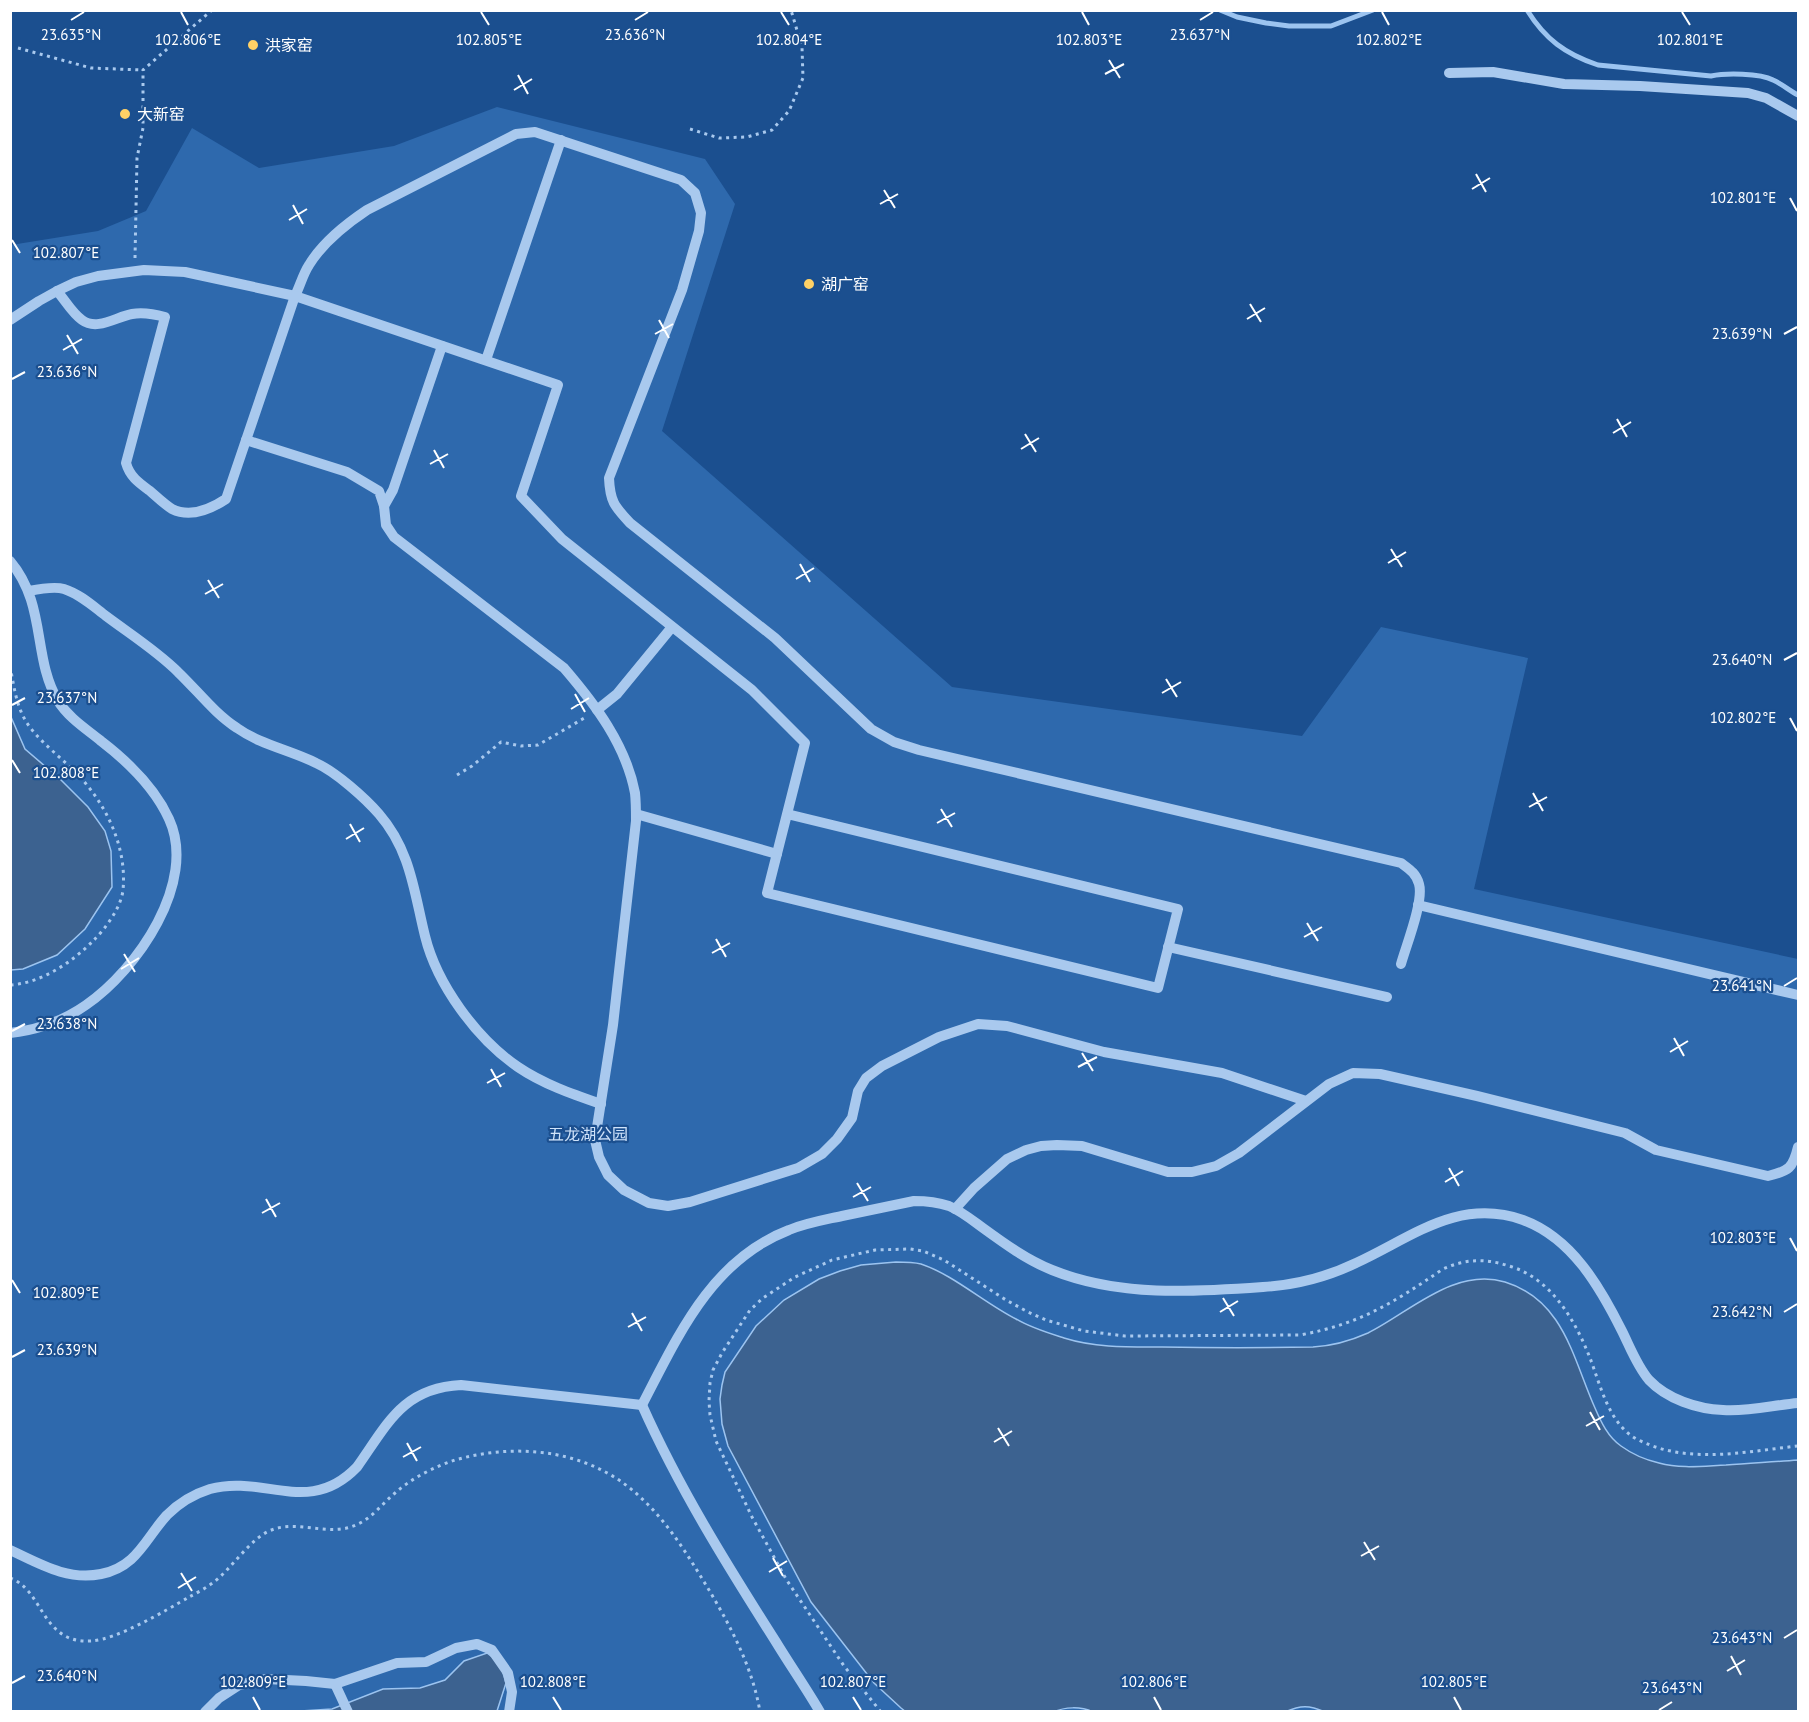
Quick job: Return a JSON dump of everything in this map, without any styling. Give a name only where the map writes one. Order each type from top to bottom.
[{"type":"street","points":[[1449,73],[1493,72],[1564,84],[1748,93],[1766,98],[1798,116]]},
{"type":"street","points":[[57,291],[80,319],[91,324],[131,314],[144,313],[165,317],[127,457],[128,469],[133,479],[174,509],[191,512],[209,508],[226,499],[295,296],[309,265],[327,243],[349,222],[367,210],[516,134],[535,132],[681,180],[695,193],[701,213],[699,231],[682,290],[609,478],[610,494],[616,509],[630,524],[775,638],[871,729],[894,742],[919,750],[1401,863],[1413,872],[1420,885],[1418,905],[1401,964]]},
{"type":"street","points":[[486,360],[561,140]]},
{"type":"street","points":[[10,320],[39,301],[76,282],[135,270],[185,272],[295,296],[558,385],[521,496],[562,538],[752,690],[806,743],[787,814],[767,893],[1158,988],[1178,909],[787,814]]},
{"type":"street","points":[[384,506],[393,490],[442,345]]},
{"type":"street","points":[[246,440],[348,472],[379,491],[384,506],[386,525],[394,537],[564,668],[607,722],[628,768],[635,793],[636,814],[612,1025],[595,1140],[599,1157],[608,1175],[624,1190],[649,1203],[668,1206],[690,1202],[798,1168],[822,1154],[837,1139],[852,1118],[858,1091],[866,1078],[882,1066],[939,1037],[978,1024],[1008,1026],[1104,1052],[1222,1073],[1306,1101]]},
{"type":"street","points":[[10,561],[20,573],[35,609],[47,676],[59,701],[80,726],[121,758],[158,800],[173,831],[177,862],[170,895],[153,930],[117,978],[87,1005],[70,1015],[34,1030],[10,1033]]},
{"type":"street","points":[[28,591],[40,588],[63,589],[84,600],[177,671],[215,710],[237,728],[268,745],[318,763],[349,786],[380,815],[401,848],[414,882],[425,938],[440,974],[464,1015],[486,1040],[518,1067],[561,1090],[600,1104]]},
{"type":"street","points":[[597,710],[617,694],[672,627]]},
{"type":"street","points":[[636,814],[777,854]]},
{"type":"street","points":[[1418,905],[1798,995]]},
{"type":"street","points":[[1168,947],[1387,997]]},
{"type":"street","points":[[955,1209],[974,1188],[1007,1160],[1026,1150],[1041,1146],[1070,1145],[1095,1149],[1168,1172],[1203,1171],[1228,1161],[1329,1084],[1353,1073],[1380,1074],[1401,1078],[1625,1133],[1656,1150],[1768,1176],[1778,1174],[1790,1167],[1795,1162],[1798,1147]]},
{"type":"street","points":[[642,1405],[684,1325],[695,1309],[729,1268],[754,1248],[807,1223],[914,1201],[937,1203],[955,1209],[1016,1252],[1050,1270],[1089,1282],[1153,1291],[1262,1287],[1301,1282],[1339,1271],[1444,1220],[1476,1213],[1506,1215],[1521,1219],[1546,1231],[1583,1266],[1606,1300],[1644,1374],[1665,1392],[1689,1403],[1723,1410],[1798,1403]]},
{"type":"street","points":[[10,1550],[68,1575],[101,1574],[120,1568],[136,1556],[166,1516],[198,1493],[224,1486],[298,1493],[333,1486],[350,1475],[357,1467],[401,1408],[433,1388],[460,1385],[642,1405]]},
{"type":"street","points":[[642,1405],[686,1495],[820,1712]]},
{"type":"street","points":[[205,1712],[219,1698],[239,1686],[266,1679],[335,1684],[397,1663],[426,1662],[456,1648],[477,1644],[492,1650],[508,1672],[512,1692],[509,1712]]},
{"type":"street","points":[[335,1684],[348,1712]]},
{"type":"path","points":[[18,48],[91,68],[143,70],[212,10]]},
{"type":"path","points":[[690,129],[719,138],[747,137],[772,130],[789,111],[803,78],[802,47],[791,10]]},
{"type":"path","points":[[135,270],[137,158],[143,128],[143,70]]},
{"type":"path","points":[[10,666],[14,692],[25,720],[90,788],[107,813],[122,858],[123,892],[107,924],[83,951],[48,974],[10,985]]},
{"type":"path","points":[[457,776],[501,742],[521,746],[538,745],[597,710]]},
{"type":"path","points":[[881,1712],[844,1666],[786,1579],[752,1517],[716,1441],[710,1415],[710,1383],[714,1370],[722,1353],[750,1310],[795,1277],[832,1260],[875,1250],[897,1248],[923,1251],[944,1260],[1006,1300],[1046,1320],[1084,1331],[1125,1336],[1300,1335],[1317,1332],[1368,1316],[1443,1269],[1474,1260],[1494,1261],[1526,1272],[1554,1296],[1580,1338],[1610,1410],[1629,1434],[1640,1441],[1662,1450],[1692,1455],[1798,1446]]},
{"type":"path","points":[[10,1578],[23,1585],[46,1619],[66,1636],[87,1642],[101,1641],[155,1617],[212,1584],[236,1562],[250,1545],[269,1531],[295,1526],[339,1530],[358,1524],[367,1519],[407,1484],[436,1467],[456,1460],[507,1451],[559,1455],[596,1467],[628,1486],[677,1540],[720,1608],[732,1632],[754,1682],[760,1712]]},
{"type":"green space","name":"五龙湖公园","points":[[497,107],[705,159],[735,204],[662,431],[952,687],[1302,736],[1381,627],[1528,658],[1474,889],[1798,959],[1798,1711],[11,1712],[11,245],[98,231],[146,211],[192,128],[259,168],[394,146]]},
{"type":"shaded area","points":[[11,717],[25,749],[88,807],[105,831],[111,851],[112,887],[85,929],[57,955],[23,969],[11,970]]},
{"type":"shaded area","points":[[918,1263],[933,1269],[1034,1328],[1088,1344],[1113,1346],[1256,1348],[1327,1346],[1368,1333],[1433,1294],[1468,1281],[1486,1279],[1505,1282],[1525,1291],[1541,1302],[1554,1317],[1564,1333],[1602,1424],[1612,1438],[1625,1449],[1654,1462],[1684,1467],[1798,1460],[1798,1711],[1325,1712],[1305,1707],[1285,1712],[1093,1712],[1073,1708],[1053,1712],[906,1712],[874,1683],[811,1602],[728,1446],[722,1424],[720,1399],[725,1372],[756,1326],[784,1300],[819,1279],[840,1271],[861,1265]]},
{"type":"shaded area","points":[[487,1653],[500,1663],[506,1683],[497,1711],[285,1712],[332,1709],[383,1689],[420,1688],[445,1680],[464,1661]]},
{"type":"waterway","points":[[1220,10],[1237,17],[1289,26],[1331,26],[1373,10]]},
{"type":"waterway","points":[[1527,10],[1541,29],[1557,44],[1576,56],[1598,65],[1711,76],[1725,74],[1760,76],[1798,95]]},
{"type":"place","name":"洪家窑","points":[[253,45]]},
{"type":"place","name":"大新窑","points":[[125,114]]},
{"type":"place","name":"湖广窑","points":[[809,284]]}]
